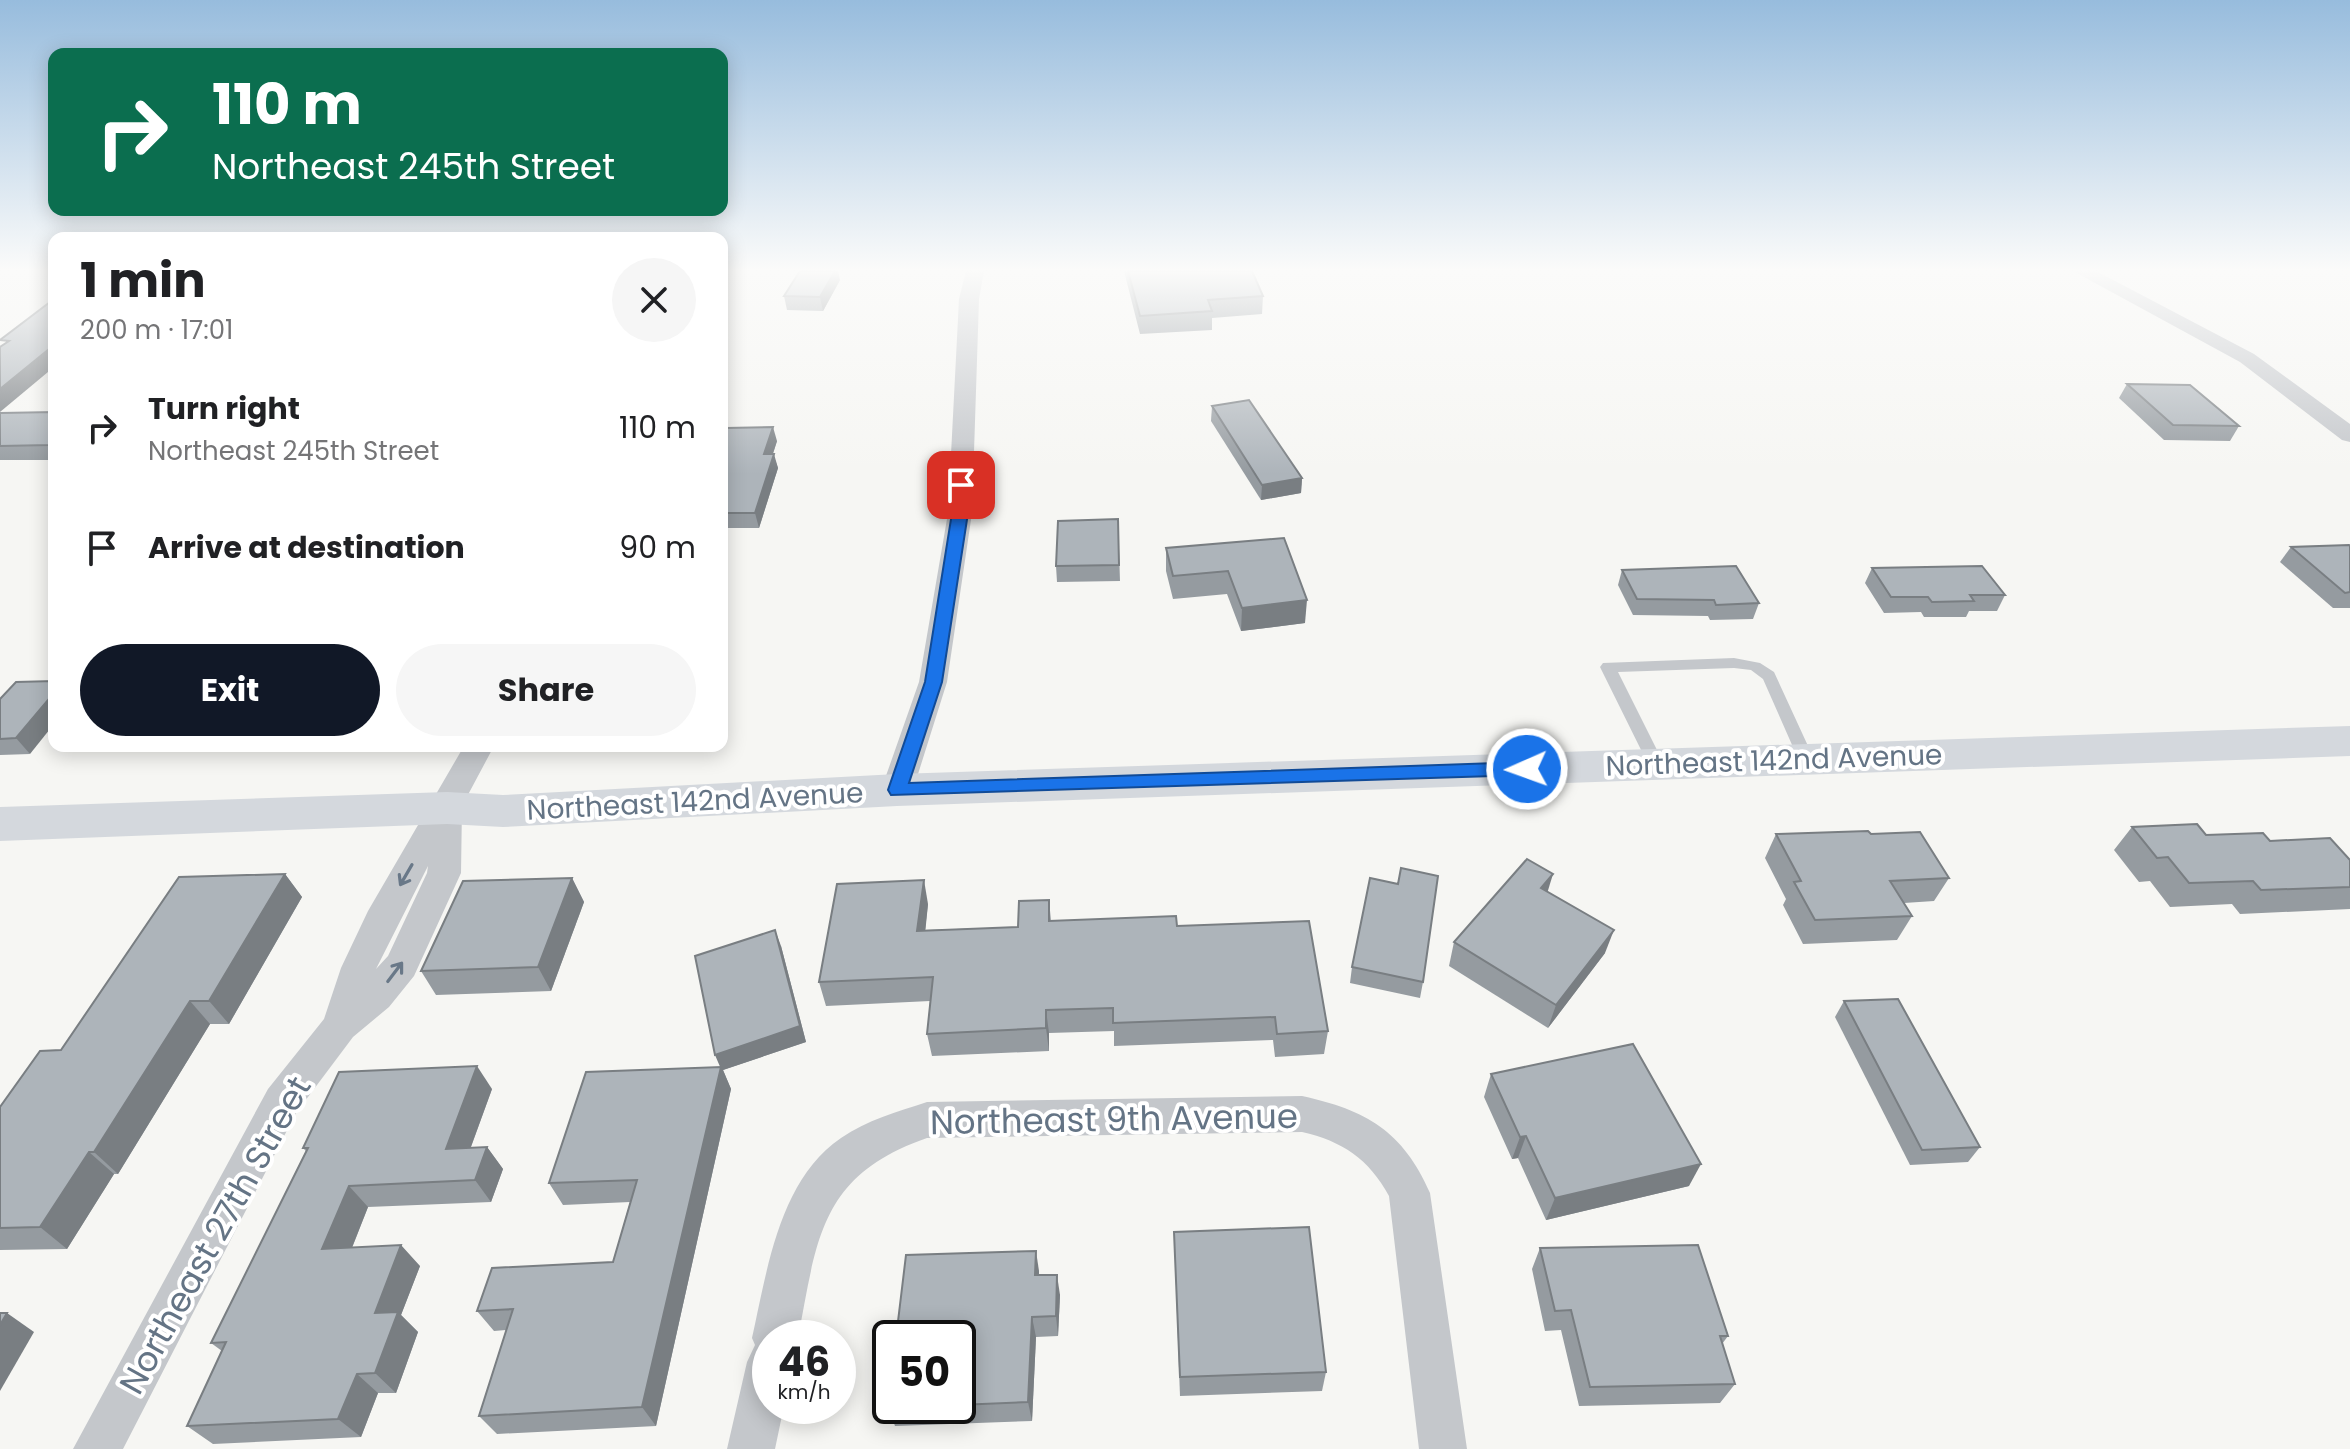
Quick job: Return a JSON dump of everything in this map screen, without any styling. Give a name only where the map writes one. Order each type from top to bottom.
[{"type":"main road","name":"Northeast 142nd Avenue","points":[[0,824],[447,808],[503,811],[897,790],[2350,741]]},
{"type":"street","points":[[897,790],[933,682],[960,513],[967,339]]},
{"type":"street","points":[[2210,339],[2247,358],[2350,435]]},
{"type":"street","points":[[447,808],[476,752]]},
{"type":"street","name":"Northeast 27th Street","points":[[97,1449],[282,1101],[340,1026],[376,996],[401,966],[444,873],[447,808]]},
{"type":"street","name":"Northeast 9th Avenue","points":[[779,1320],[797,1234],[811,1200],[832,1169],[860,1145],[893,1128],[927,1120],[958,1119],[1302,1114],[1337,1120],[1368,1137],[1393,1162],[1409,1193],[1443,1449]]},
{"type":"street","points":[[751,1449],[756,1424]]},
{"type":"lane","points":[[1656,764],[1608,667],[1734,663],[1755,666],[1769,676],[1806,759]]},
{"type":"building","points":[[48,339],[48,350],[0,389],[0,347],[9,341],[0,340]]},
{"type":"building","points":[[2127,384],[2190,385],[2239,426],[2173,425]]},
{"type":"building","points":[[1249,400],[1302,478],[1262,485],[1212,406]]},
{"type":"building","points":[[48,412],[48,445],[0,446],[0,413]]},
{"type":"building","points":[[773,427],[764,454],[774,454],[755,513],[728,513],[728,428]]},
{"type":"building","points":[[1118,519],[1119,565],[1056,566],[1058,521]]},
{"type":"building","points":[[1284,538],[1307,600],[1242,608],[1228,571],[1173,576],[1166,548]]},
{"type":"building","points":[[2349,545],[2350,592],[2345,593],[2291,547]]},
{"type":"building","points":[[1736,566],[1759,603],[1716,605],[1714,600],[1637,599],[1622,570]]},
{"type":"building","points":[[1982,566],[2005,595],[1970,595],[1974,601],[1932,602],[1928,597],[1891,597],[1872,568]]},
{"type":"building","points":[[48,681],[48,700],[16,738],[0,739],[0,699],[16,682]]},
{"type":"building","points":[[2197,824],[2206,835],[2263,833],[2270,841],[2330,838],[2350,860],[2350,887],[2261,890],[2253,881],[2189,883],[2168,857],[2157,858],[2132,827]]},
{"type":"building","points":[[1868,831],[1871,834],[1920,832],[1949,878],[1890,881],[1912,916],[1815,920],[1794,882],[1801,881],[1776,834]]},
{"type":"building","points":[[1527,859],[1553,874],[1541,888],[1614,930],[1556,1005],[1454,942]]},
{"type":"building","points":[[1401,868],[1438,876],[1423,982],[1352,967],[1370,878],[1398,884]]},
{"type":"building","points":[[285,874],[209,1001],[190,1001],[94,1152],[89,1152],[40,1227],[0,1228],[0,1107],[40,1051],[61,1050],[179,877]]},
{"type":"building","points":[[572,878],[538,967],[421,971],[463,881]]},
{"type":"building","points":[[924,880],[917,931],[1018,927],[1019,901],[1049,900],[1049,921],[1176,916],[1177,926],[1309,921],[1328,1031],[1277,1034],[1275,1017],[1113,1023],[1113,1008],[1046,1010],[1046,1028],[927,1034],[933,977],[819,982],[837,884]]},
{"type":"building","points":[[775,930],[800,1026],[715,1055],[695,956]]},
{"type":"building","points":[[1898,999],[1980,1147],[1922,1150],[1844,1001]]},
{"type":"building","points":[[1633,1044],[1701,1164],[1555,1198],[1526,1136],[1520,1137],[1491,1074]]},
{"type":"building","points":[[477,1066],[446,1149],[487,1147],[475,1180],[349,1186],[322,1249],[401,1245],[375,1313],[398,1312],[375,1373],[357,1374],[338,1419],[187,1426],[226,1342],[211,1343],[308,1148],[303,1148],[339,1072]]},
{"type":"building","points":[[721,1067],[642,1407],[479,1416],[513,1309],[477,1311],[492,1268],[613,1262],[637,1180],[549,1183],[586,1072]]},
{"type":"building","points":[[1309,1227],[1326,1372],[1180,1377],[1174,1232]]},
{"type":"building","points":[[1698,1245],[1728,1336],[1720,1336],[1735,1384],[1590,1387],[1571,1310],[1555,1311],[1540,1248]]},
{"type":"building","points":[[1036,1251],[1035,1275],[1057,1275],[1056,1316],[1032,1317],[1028,1402],[976,1404],[976,1320],[898,1320],[906,1255]]},
{"type":"building","points":[[0,1313],[7,1313],[0,1325]]},
{"type":"route","points":[[961,485],[960,513],[933,682],[897,790],[1527,769]]}]
